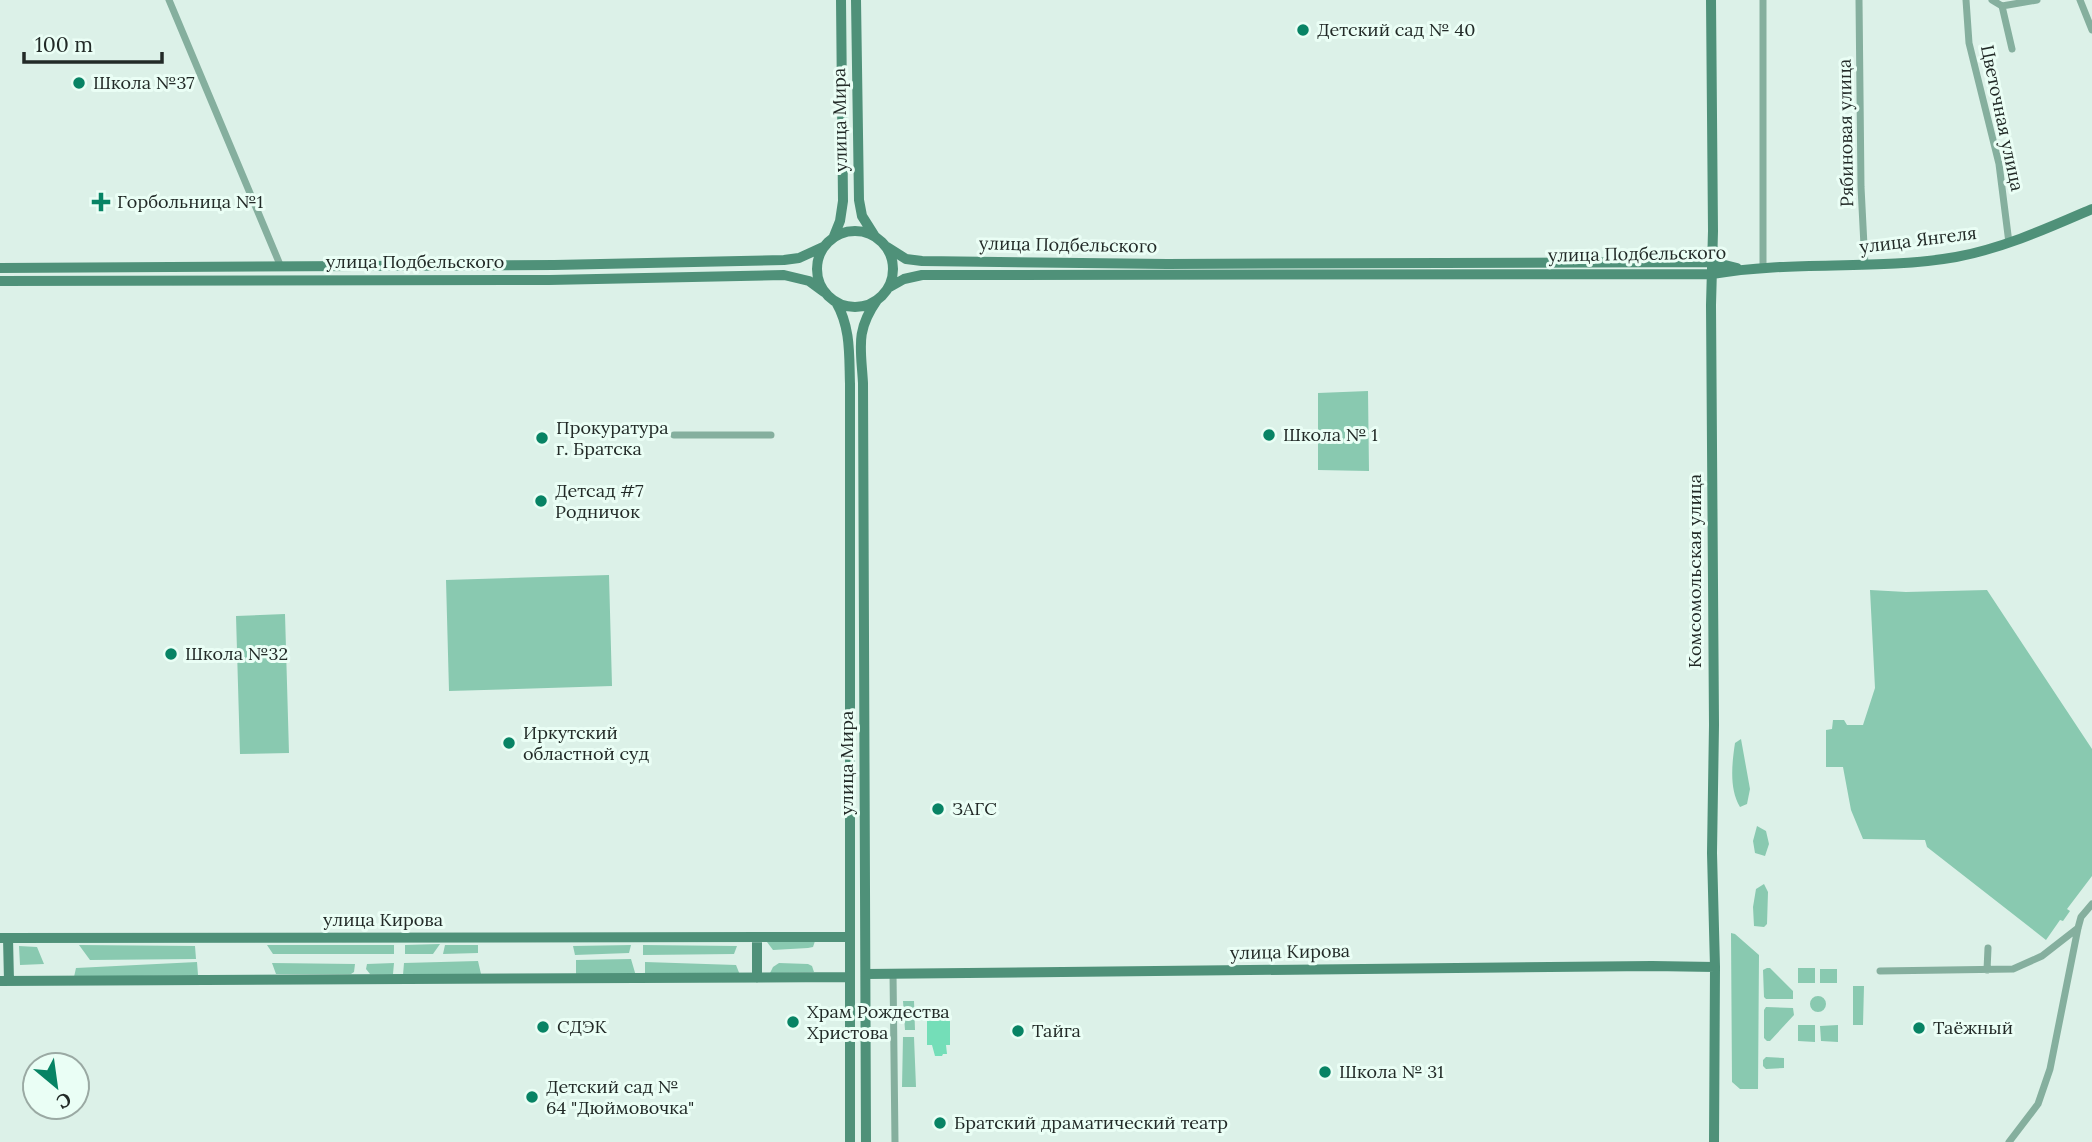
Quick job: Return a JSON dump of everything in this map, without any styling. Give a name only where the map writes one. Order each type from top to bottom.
[{"type":"main road","name":"улица Мира","points":[[834,236],[843,201],[841,0]]},
{"type":"main road","name":"улица Мира","points":[[856,0],[859,200],[862,216],[874,235]]},
{"type":"main road","name":"Комсомольская улица","points":[[1711,0],[1714,1142]]},
{"type":"main road","name":"улица Янгеля","points":[[1740,269],[1865,265],[1954,257],[2009,243],[2092,209]]},
{"type":"main road","points":[[858,230],[874,235],[887,247],[891,255],[893,272],[888,288],[869,304],[852,307],[836,302],[824,292],[817,278],[819,254],[834,236],[858,230]]},
{"type":"main road","name":"улица Подбельского","points":[[0,268],[370,267],[784,260],[799,258],[823,247]]},
{"type":"main road","name":"улица Подбельского","points":[[887,247],[906,259],[922,261],[1740,269]]},
{"type":"main road","points":[[370,267],[370,280]]},
{"type":"main road","name":"улица Подбельского","points":[[888,288],[904,279],[922,275],[1143,276],[1556,268]]},
{"type":"main road","name":"улица Подбельского","points":[[0,281],[549,280],[784,275],[800,277],[824,292]]},
{"type":"main road","name":"улица Мира","points":[[866,1142],[861,330],[867,313],[877,300]]},
{"type":"main road","name":"улица Мира","points":[[836,302],[848,331],[850,384],[850,1142]]},
{"type":"main road","points":[[848,792],[865,792]]},
{"type":"main road","points":[[757,937],[757,978]]},
{"type":"main road","name":"улица Кирова","points":[[849,937],[4,938],[5,981],[849,978]]},
{"type":"main road","name":"улица Кирова","points":[[866,974],[1715,967]]},
{"type":"main road","points":[[850,1050],[866,1049]]},
{"type":"street","points":[[169,0],[281,267]]},
{"type":"street","points":[[1763,0],[1763,268]]},
{"type":"street","name":"Рябиновая улица","points":[[1860,0],[1861,187],[1865,265]]},
{"type":"street","name":"Цветочная улица","points":[[1966,0],[1969,43],[1998,164],[2009,243]]},
{"type":"street","points":[[1992,0],[2002,6],[2038,0]]},
{"type":"street","points":[[2080,0],[2092,30]]},
{"type":"street","points":[[2002,6],[2012,49]]},
{"type":"street","points":[[674,435],[771,435]]},
{"type":"street","points":[[2009,1142],[2038,1104],[2050,1069],[2078,928],[2081,917],[2092,904]]},
{"type":"street","points":[[1880,971],[2013,969],[2042,956],[2078,928]]},
{"type":"street","points":[[1987,970],[1988,948]]},
{"type":"street","points":[[893,973],[895,1142]]},
{"type":"shaded area","points":[[1368,391],[1369,471],[1318,470],[1318,393]]},
{"type":"shaded area","points":[[609,575],[612,686],[449,691],[446,580]]},
{"type":"shaded area","points":[[1870,590],[1987,590],[2092,749],[2092,876],[2067,909],[2070,911],[2063,921],[2060,920],[2046,940],[1927,847],[1925,840],[1863,839],[1851,810],[1843,767],[1826,767],[1826,730],[1832,729],[1833,720],[1844,720],[1847,725],[1863,725],[1875,688]]},
{"type":"shaded area","points":[[285,614],[289,753],[240,754],[236,616]]},
{"type":"shaded area","points":[[1741,739],[1750,789],[1747,804],[1740,807],[1734,792],[1732,767],[1735,743]]},
{"type":"shaded area","points":[[1757,826],[1766,831],[1769,844],[1765,856],[1755,853],[1753,841]]},
{"type":"shaded area","points":[[1764,884],[1768,892],[1767,924],[1764,927],[1754,926],[1756,889]]},
{"type":"shaded area","points":[[1731,933],[1759,955],[1758,1089],[1740,1089],[1732,1082]]},
{"type":"shaded area","points":[[815,941],[813,947],[773,950],[767,942]]},
{"type":"shaded area","points":[[440,944],[433,954],[405,954],[405,945]]},
{"type":"shaded area","points":[[79,945],[195,946],[196,959],[90,960]]},
{"type":"shaded area","points":[[267,945],[394,945],[394,954],[273,954]]},
{"type":"shaded area","points":[[445,945],[478,945],[478,953],[443,954]]},
{"type":"shaded area","points":[[631,945],[629,953],[575,955],[573,946]]},
{"type":"shaded area","points":[[643,945],[737,946],[734,954],[643,955]]},
{"type":"shaded area","points":[[19,946],[37,947],[44,964],[20,965]]},
{"type":"shaded area","points":[[631,959],[636,976],[576,976],[576,960]]},
{"type":"shaded area","points":[[478,961],[481,974],[403,975],[404,963]]},
{"type":"shaded area","points":[[197,962],[198,975],[74,977],[76,968]]},
{"type":"shaded area","points":[[645,962],[736,965],[740,975],[645,976]]},
{"type":"shaded area","points":[[272,963],[355,964],[351,974],[276,974]]},
{"type":"shaded area","points":[[394,963],[393,974],[370,974],[366,969],[367,964]]},
{"type":"shaded area","points":[[779,963],[808,964],[814,972],[770,973]]},
{"type":"shaded area","points":[[1767,968],[1793,991],[1793,999],[1764,997],[1763,970]]},
{"type":"shaded area","points":[[1798,968],[1815,968],[1815,983],[1798,983]]},
{"type":"shaded area","points":[[1820,969],[1837,969],[1837,983],[1820,983]]},
{"type":"shaded area","points":[[1853,986],[1864,986],[1863,1025],[1853,1025]]},
{"type":"shaded area","points":[[1818,996],[1824,998],[1824,1010],[1818,1012],[1812,1010],[1810,1004],[1812,998]]},
{"type":"shaded area","points":[[903,1001],[914,1001],[915,1030],[905,1030]]},
{"type":"shaded area","points":[[1766,1007],[1793,1008],[1794,1015],[1770,1041],[1764,1038]]},
{"type":"shaded area","points":[[927,1012],[950,1012],[950,1045],[946,1045],[947,1054],[935,1056],[932,1045],[927,1045]]},
{"type":"shaded area","points":[[1798,1025],[1815,1025],[1815,1042],[1798,1041]]},
{"type":"shaded area","points":[[1838,1025],[1838,1042],[1821,1041],[1820,1026]]},
{"type":"shaded area","points":[[903,1037],[914,1037],[916,1087],[902,1087]]},
{"type":"shaded area","points":[[1766,1057],[1784,1058],[1784,1068],[1766,1069],[1763,1060]]},
{"type":"place","name":"Детский сад № 40","points":[[1303,30]]},
{"type":"place","name":"Школа №37","points":[[79,83]]},
{"type":"place","name":"Горбольница №1","points":[[101,202]]},
{"type":"place","name":"Школа № 1","points":[[1269,435]]},
{"type":"place","name":"Прокуратура г. Братска","points":[[542,438]]},
{"type":"place","name":"Детсад #7 Родничок","points":[[541,501]]},
{"type":"place","name":"Школа №32","points":[[171,654]]},
{"type":"place","name":"Иркутский областной суд","points":[[509,743]]},
{"type":"place","name":"ЗАГС","points":[[938,809]]},
{"type":"place","name":"Храм Рождества Христова","points":[[793,1022]]},
{"type":"place","name":"СДЭК","points":[[543,1027]]},
{"type":"place","name":"Таёжный","points":[[1919,1028]]},
{"type":"place","name":"Тайга","points":[[1018,1031]]},
{"type":"place","name":"Школа № 31","points":[[1325,1072]]},
{"type":"place","name":"Детский сад № 64 \"Дюймовочка\"","points":[[532,1097]]},
{"type":"place","name":"Братский драматический театр","points":[[940,1123]]}]
